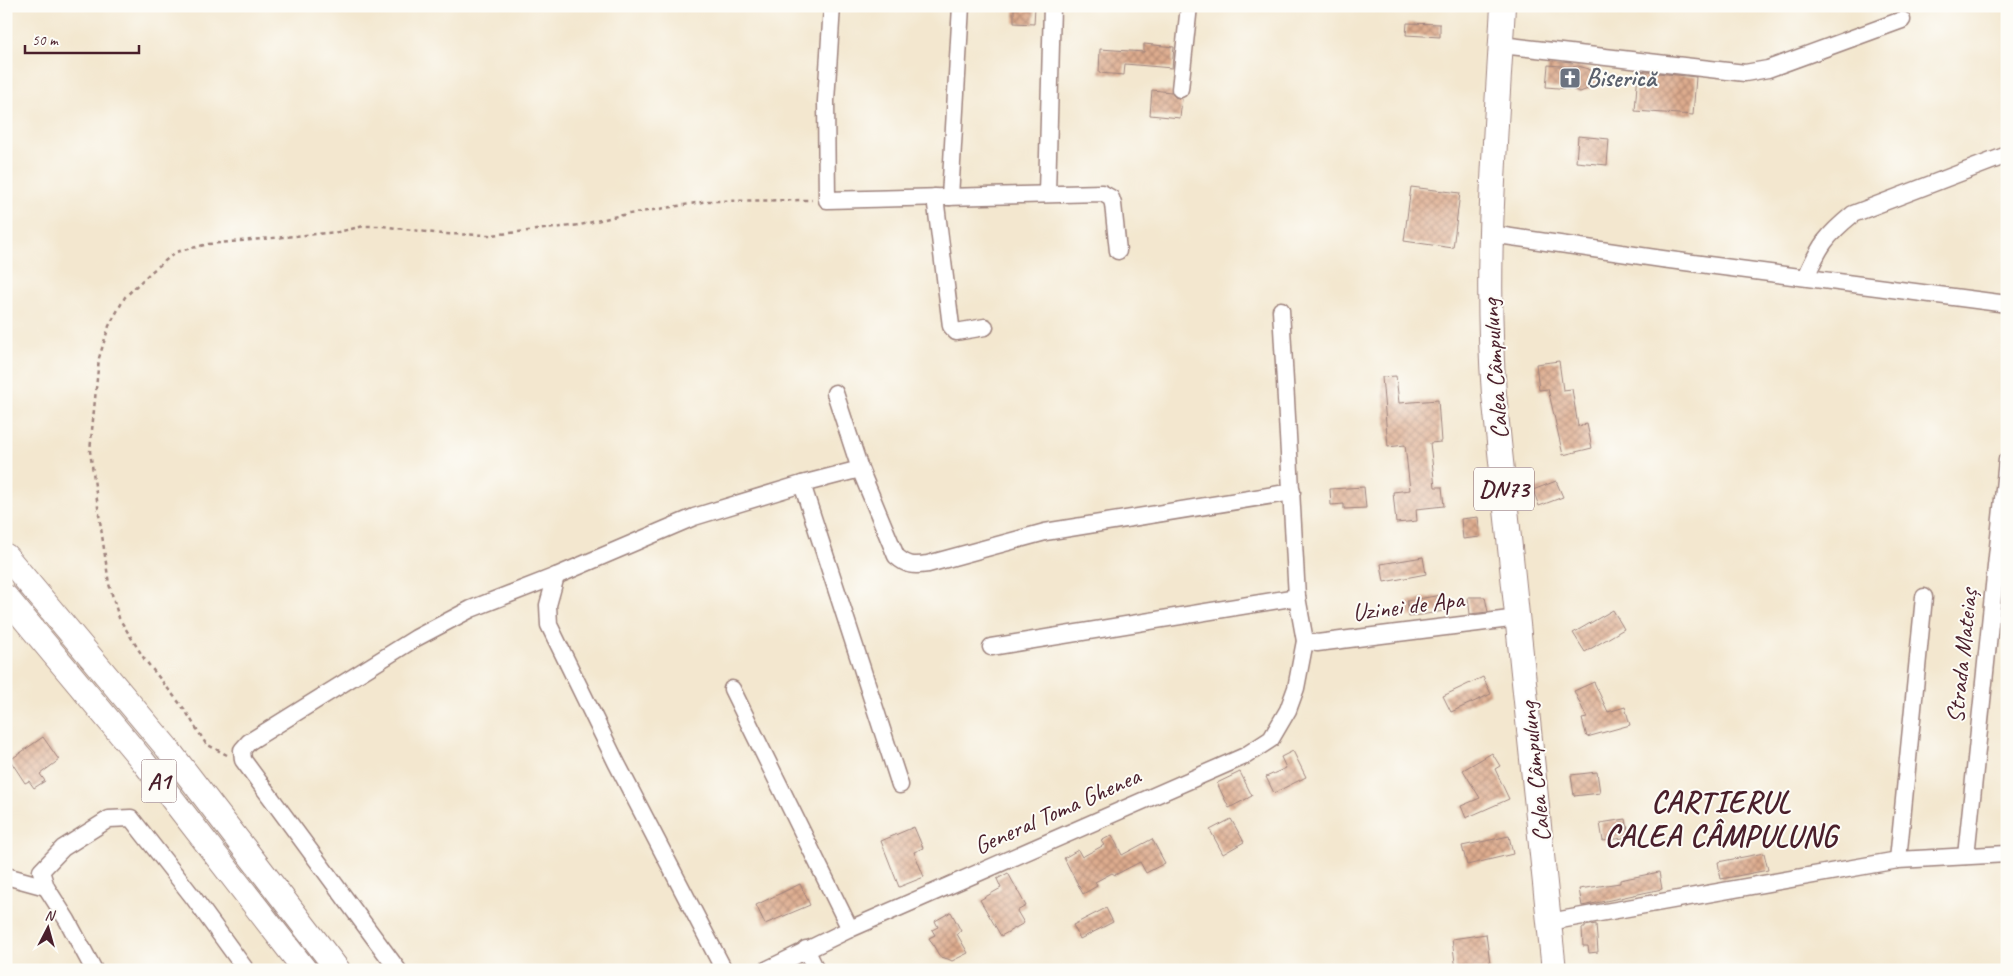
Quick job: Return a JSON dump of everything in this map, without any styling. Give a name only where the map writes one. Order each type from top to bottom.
[{"type":"highway","name":"Calea Câmpulung","points":[[1503,6],[1489,290],[1491,354],[1554,970]]},
{"type":"highway","name":"A1","points":[[6,556],[178,762],[338,970]]},
{"type":"highway","name":"A1","points":[[6,597],[165,788],[305,970]]},
{"type":"street","points":[[832,6],[826,101],[827,200],[1094,192],[1107,194],[1113,204],[1118,251]]},
{"type":"street","points":[[962,6],[942,197],[951,326],[956,332],[985,327]]},
{"type":"street","points":[[1047,194],[1052,6]]},
{"type":"street","points":[[1180,89],[1189,6]]},
{"type":"street","points":[[1501,45],[1745,73],[1768,69],[1902,20]]},
{"type":"street","points":[[1806,277],[1818,249],[1832,231],[1853,214],[2007,155]]},
{"type":"street","points":[[1491,234],[1662,259],[2007,304]]},
{"type":"street","points":[[1281,310],[1297,597],[1305,641]]},
{"type":"street","points":[[835,393],[860,469],[896,556],[912,566],[928,564],[1045,532],[1292,492]]},
{"type":"street","name":"Strada Mateiaș","points":[[1966,856],[2007,460]]},
{"type":"street","points":[[398,970],[243,760],[242,750],[249,742],[416,638],[471,609],[556,576],[694,516],[860,469]]},
{"type":"street","points":[[802,484],[900,785]]},
{"type":"street","points":[[556,576],[548,604],[549,625],[616,762],[724,970]]},
{"type":"street","points":[[991,647],[1297,597]]},
{"type":"street","name":"Strada Mateiaș","points":[[1898,860],[1924,597]]},
{"type":"street","name":"Uzinei de Apa","points":[[1305,641],[1317,643],[1518,618]]},
{"type":"street","name":"General Toma Ghenea","points":[[766,970],[850,929],[1236,760],[1271,740],[1288,710],[1296,688],[1305,641]]},
{"type":"street","points":[[732,689],[850,929]]},
{"type":"street","points":[[94,970],[67,920],[46,887],[41,871],[63,848],[109,819],[131,818],[193,896],[246,970]]},
{"type":"street","points":[[1549,922],[1898,860],[2007,854]]},
{"type":"street","points":[[6,876],[46,887]]},
{"type":"street","points":[[806,949],[816,970]]},
{"type":"path","points":[[243,760],[224,754],[206,744],[185,710],[145,660],[119,618],[109,584],[90,451],[99,358],[108,326],[125,297],[151,272],[176,252],[208,244],[338,232],[364,226],[382,226],[442,234],[492,235],[580,225],[617,216],[708,201],[827,200]]},
{"type":"building","points":[[1014,6],[1035,6],[1034,24],[1014,23]]},
{"type":"building","points":[[1407,23],[1440,24],[1440,37],[1406,35]]},
{"type":"building","points":[[1144,44],[1174,47],[1172,68],[1125,64],[1124,75],[1099,73],[1100,49],[1144,52]]},
{"type":"building","points":[[1548,65],[1578,66],[1589,69],[1596,77],[1597,83],[1593,87],[1580,92],[1570,89],[1546,87]]},
{"type":"building","points":[[1638,71],[1696,77],[1693,115],[1635,111]]},
{"type":"building","points":[[1152,90],[1171,92],[1175,97],[1182,99],[1180,118],[1150,115]]},
{"type":"building","points":[[1578,136],[1609,139],[1607,165],[1576,162]]},
{"type":"building","points":[[1411,187],[1460,193],[1453,248],[1404,241]]},
{"type":"building","points":[[1559,361],[1563,390],[1572,389],[1578,426],[1587,424],[1592,448],[1563,455],[1548,389],[1539,390],[1536,364]]},
{"type":"building","points":[[1396,376],[1399,403],[1438,400],[1441,442],[1430,443],[1435,487],[1442,487],[1444,506],[1416,509],[1417,521],[1396,523],[1393,492],[1410,490],[1405,445],[1388,447],[1382,377]]},
{"type":"building","points":[[1556,481],[1563,497],[1539,506],[1533,490]]},
{"type":"building","points":[[1364,487],[1366,508],[1344,509],[1344,504],[1331,505],[1330,489]]},
{"type":"building","points":[[1478,517],[1480,537],[1463,539],[1461,519]]},
{"type":"building","points":[[1423,557],[1426,574],[1384,582],[1381,564]]},
{"type":"building","points":[[1441,595],[1444,611],[1409,617],[1407,601]]},
{"type":"building","points":[[1468,597],[1485,597],[1488,612],[1470,614]]},
{"type":"building","points":[[1613,610],[1624,629],[1585,652],[1573,633]]},
{"type":"building","points":[[1483,677],[1491,694],[1451,712],[1443,696]]},
{"type":"building","points":[[1594,682],[1608,712],[1625,707],[1630,725],[1587,737],[1582,719],[1587,718],[1574,691]]},
{"type":"building","points":[[43,737],[59,760],[40,774],[45,781],[34,788],[29,781],[25,783],[10,760]]},
{"type":"building","points":[[1293,751],[1306,777],[1274,793],[1266,777],[1286,768],[1281,757]]},
{"type":"building","points":[[1492,753],[1500,766],[1495,769],[1509,799],[1466,818],[1461,806],[1480,798],[1463,770]]},
{"type":"building","points":[[1240,772],[1252,796],[1229,808],[1217,783]]},
{"type":"building","points":[[1597,772],[1600,793],[1574,796],[1571,775]]},
{"type":"building","points":[[1231,819],[1244,842],[1223,854],[1210,830]]},
{"type":"building","points":[[1626,819],[1629,837],[1603,841],[1600,823]]},
{"type":"building","points":[[914,827],[923,848],[914,852],[924,877],[899,887],[881,841]]},
{"type":"building","points":[[1112,835],[1122,855],[1152,839],[1165,863],[1146,873],[1140,862],[1115,875],[1112,873],[1095,882],[1097,886],[1083,894],[1064,858],[1078,850],[1082,857],[1104,845],[1101,841]]},
{"type":"building","points":[[1509,836],[1513,854],[1467,865],[1462,846]]},
{"type":"building","points":[[1764,853],[1768,870],[1721,879],[1718,862]]},
{"type":"building","points":[[1659,872],[1662,889],[1582,906],[1579,889],[1620,883],[1620,880]]},
{"type":"building","points":[[1008,873],[1026,906],[1017,911],[1024,923],[1001,936],[980,900],[1001,888],[997,879]]},
{"type":"building","points":[[800,884],[810,905],[765,924],[756,905]]},
{"type":"building","points":[[1106,908],[1113,922],[1080,939],[1073,925]]},
{"type":"building","points":[[951,912],[961,931],[957,934],[968,953],[952,961],[940,957],[929,938],[935,935],[932,930],[938,927],[935,921]]},
{"type":"building","points":[[1596,924],[1598,952],[1589,953],[1588,946],[1583,946],[1582,928]]},
{"type":"building","points":[[1486,934],[1491,970],[1456,970],[1452,939]]},
{"type":"place","name":"Biserică","points":[[1570,78]]},
{"type":"district","name":"CARTIERUL CALEA CÂMPULUNG","points":[[1721,819]]}]
